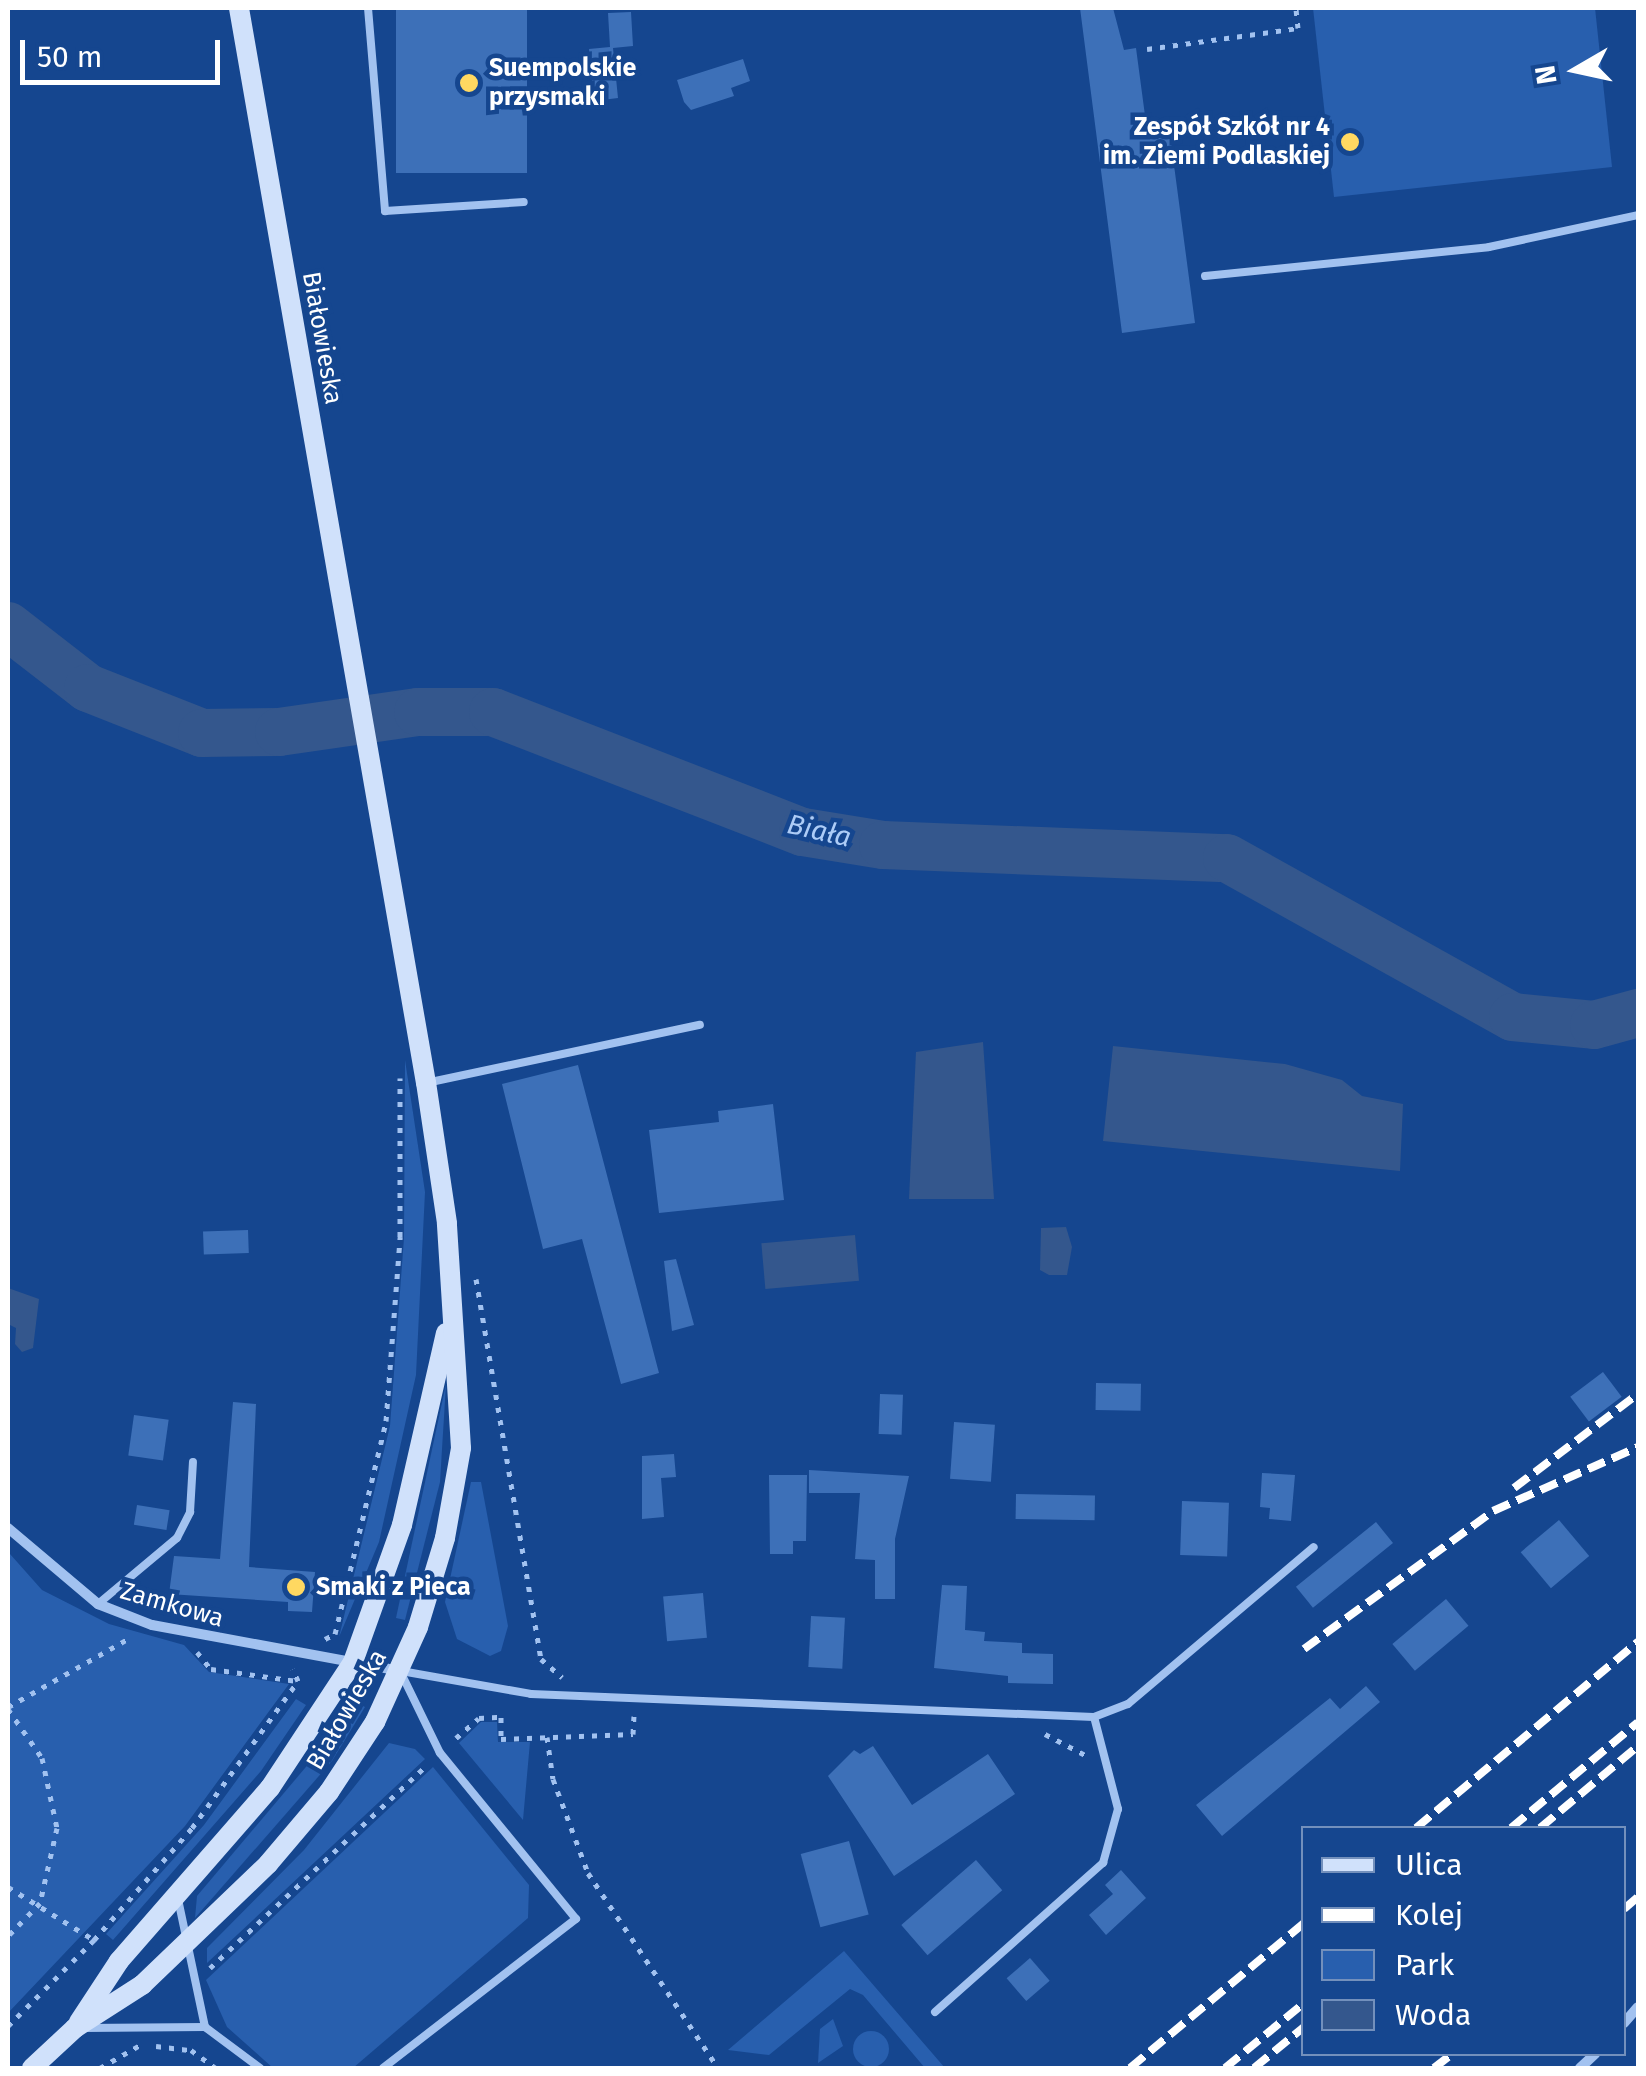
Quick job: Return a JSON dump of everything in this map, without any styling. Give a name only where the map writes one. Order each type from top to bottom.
[{"type":"main road","name":"Białowieska","points":[[32,2068],[75,2028],[142,1985],[330,1792],[401,1671],[445,1538],[461,1448],[451,1312],[426,1083],[240,8]]},
{"type":"main road","name":"Białowieska","points":[[75,2028],[119,1961],[270,1788],[353,1662],[402,1525],[451,1312]]},
{"type":"street","name":"Zamkowa","points":[[8,1528],[98,1604],[152,1625],[401,1671]]},
{"type":"lane","points":[[368,8],[386,211],[524,202]]},
{"type":"lane","points":[[1205,276],[1489,247],[1638,215]]},
{"type":"lane","points":[[426,1083],[700,1025]]},
{"type":"lane","points":[[98,1604],[177,1538],[190,1512],[193,1462]]},
{"type":"lane","points":[[401,1671],[531,1694],[1094,1717],[1128,1704],[1314,1547]]},
{"type":"lane","points":[[383,2068],[576,1919],[440,1752],[401,1671]]},
{"type":"lane","points":[[936,2012],[1103,1864],[1118,1810],[1094,1717]]},
{"type":"lane","points":[[178,1897],[205,2027]]},
{"type":"lane","points":[[75,2028],[205,2027],[260,2068]]},
{"type":"path","points":[[1146,48],[1298,28],[1296,8]]},
{"type":"path","points":[[319,1640],[335,1634],[386,1421],[400,1237],[400,1065]]},
{"type":"path","points":[[475,1273],[541,1659],[562,1677],[582,1678]]},
{"type":"path","points":[[8,1936],[40,1903],[58,1828],[42,1758],[8,1708],[152,1625]]},
{"type":"path","points":[[8,2026],[94,1940],[244,1762],[298,1681],[293,1669]]},
{"type":"path","points":[[456,1738],[479,1718],[500,1717],[501,1738],[633,1734],[632,1716],[651,1716]]},
{"type":"path","points":[[1040,1732],[1085,1756],[1106,1752]]},
{"type":"path","points":[[547,1737],[552,1778],[588,1874],[718,2068]]},
{"type":"path","points":[[204,1974],[428,1764]]},
{"type":"path","points":[[8,1887],[40,1903],[94,1940]]},
{"type":"path","points":[[100,2068],[139,2045],[191,2050],[216,2068]]},
{"type":"green space","points":[[1313,8],[1595,8],[1612,167],[1334,197]]},
{"type":"green space","points":[[405,1060],[425,1192],[416,1375],[379,1542],[339,1637],[390,1426],[404,1238]]},
{"type":"green space","points":[[446,1384],[440,1482],[405,1620],[396,1618]]},
{"type":"green space","points":[[471,1482],[481,1482],[508,1626],[501,1651],[490,1656],[457,1639],[445,1602]]},
{"type":"green space","points":[[10,1554],[42,1590],[109,1624],[184,1645],[209,1672],[289,1684],[185,1826],[8,2013]]},
{"type":"green space","points":[[296,1699],[306,1705],[261,1771],[113,1940],[106,1934],[204,1825]]},
{"type":"green space","points":[[359,1704],[365,1707],[332,1761],[195,1918],[197,1896]]},
{"type":"green space","points":[[481,1722],[497,1722],[498,1742],[530,1742],[523,1820],[459,1743]]},
{"type":"green space","points":[[389,1743],[415,1749],[425,1759],[207,1963],[207,1948],[304,1850]]},
{"type":"green space","points":[[433,1767],[529,1885],[528,1918],[353,2068],[273,2068],[227,2027],[206,1980]]},
{"type":"green space","points":[[844,1951],[945,2068],[925,2068],[863,1995],[850,1989],[769,2055],[728,2050]]},
{"type":"green space","points":[[833,2019],[843,2046],[818,2063],[820,2029]]},
{"type":"green space","points":[[871,2031],[883,2037],[889,2049],[883,2061],[871,2067],[859,2061],[853,2049],[859,2037]]},
{"type":"water","points":[[983,1042],[994,1199],[909,1199],[916,1052]]},
{"type":"water","points":[[1113,1046],[1285,1064],[1342,1080],[1362,1096],[1403,1104],[1400,1171],[1103,1141]]},
{"type":"water","points":[[1066,1227],[1072,1247],[1067,1275],[1049,1275],[1040,1270],[1041,1228]]},
{"type":"water","points":[[855,1235],[859,1281],[765,1289],[761,1243]]},
{"type":"water","points":[[8,1288],[39,1299],[33,1348],[22,1352],[15,1344],[16,1328],[8,1324]]},
{"type":"building","name":"Suempolskie przysmaki","points":[[396,8],[527,8],[527,173],[396,173]]},
{"type":"building","points":[[1080,8],[1113,8],[1124,50],[1136,48],[1146,123],[1168,120],[1195,323],[1122,333]]},
{"type":"building","points":[[631,12],[633,46],[613,48],[618,98],[594,101],[589,49],[610,47],[608,13]]},
{"type":"building","points":[[743,59],[750,81],[731,88],[734,96],[691,110],[684,102],[677,80]]},
{"type":"building","points":[[578,1065],[659,1373],[621,1384],[582,1239],[543,1249],[502,1084]]},
{"type":"building","points":[[773,1104],[784,1200],[659,1213],[649,1130],[719,1122],[718,1111]]},
{"type":"building","points":[[248,1230],[249,1253],[204,1255],[203,1232]]},
{"type":"building","points":[[676,1259],[694,1325],[672,1331],[664,1261]]},
{"type":"building","points":[[1603,1372],[1622,1397],[1589,1421],[1570,1397]]},
{"type":"building","points":[[1096,1383],[1141,1384],[1141,1411],[1096,1410]]},
{"type":"building","points":[[880,1394],[903,1395],[902,1435],[879,1434]]},
{"type":"building","points":[[233,1402],[256,1404],[249,1567],[315,1572],[312,1612],[288,1611],[288,1602],[169,1594],[174,1556],[220,1559]]},
{"type":"building","points":[[134,1415],[169,1420],[163,1460],[128,1456]]},
{"type":"building","points":[[954,1422],[995,1425],[991,1482],[950,1479]]},
{"type":"building","points":[[674,1454],[676,1477],[661,1478],[664,1517],[642,1519],[642,1456]]},
{"type":"building","points":[[809,1470],[909,1476],[895,1539],[895,1599],[875,1599],[875,1560],[855,1559],[860,1493],[809,1493]]},
{"type":"building","points":[[1262,1473],[1295,1475],[1291,1521],[1269,1519],[1270,1508],[1260,1507]]},
{"type":"building","points":[[769,1475],[807,1475],[806,1541],[793,1541],[793,1554],[770,1554]]},
{"type":"building","points":[[1016,1494],[1095,1495],[1095,1520],[1016,1519]]},
{"type":"building","points":[[1182,1501],[1229,1503],[1227,1557],[1180,1555]]},
{"type":"building","points":[[137,1505],[170,1510],[166,1530],[134,1525]]},
{"type":"building","points":[[1559,1520],[1589,1556],[1551,1588],[1521,1552]]},
{"type":"building","points":[[1376,1522],[1393,1543],[1313,1608],[1296,1587]]},
{"type":"building","points":[[942,1585],[967,1586],[965,1630],[985,1632],[984,1641],[1022,1643],[1022,1653],[1053,1654],[1053,1684],[1008,1683],[1008,1676],[934,1668]]},
{"type":"building","points":[[703,1593],[707,1638],[667,1641],[663,1596]]},
{"type":"building","points":[[1446,1599],[1468,1626],[1415,1671],[1392,1644]]},
{"type":"building","points":[[811,1616],[845,1618],[842,1669],[808,1667]]},
{"type":"building","points":[[1366,1686],[1380,1702],[1222,1836],[1196,1805],[1330,1698],[1340,1709]]},
{"type":"building","points":[[873,1746],[912,1805],[988,1754],[1015,1794],[894,1876],[828,1776],[854,1750],[860,1754]]},
{"type":"building","points":[[849,1841],[869,1914],[820,1927],[801,1854]]},
{"type":"building","points":[[976,1860],[1002,1890],[928,1955],[901,1925]]},
{"type":"building","points":[[1121,1870],[1146,1898],[1106,1935],[1089,1915],[1113,1894],[1105,1885]]},
{"type":"building","points":[[1030,1958],[1050,1981],[1026,2001],[1007,1978]]},
{"type":"waterway","name":"Biała","points":[[8,626],[88,688],[202,733],[279,732],[418,712],[493,712],[803,832],[883,845],[1227,858],[1513,1017],[1594,1025],[1638,1013]]},
{"type":"railway","points":[[1514,1488],[1638,1394]]},
{"type":"railway","points":[[1304,1649],[1493,1511],[1638,1447]]},
{"type":"railway","points":[[1418,1826],[1638,1642]]},
{"type":"railway","points":[[1513,1826],[1638,1722]]},
{"type":"railway","points":[[1542,1826],[1638,1746]]},
{"type":"railway","points":[[1626,1907],[1638,1897]]},
{"type":"railway","points":[[1130,2068],[1301,1926]]},
{"type":"railway","points":[[1225,2068],[1301,2005]]},
{"type":"railway","points":[[1254,2068],[1301,2029]]},
{"type":"railway","points":[[1434,2068],[1449,2056]]},
{"type":"place","name":"Suempolskie przysmaki","points":[[469,83]]},
{"type":"place","name":"Zespół Szkół nr 4 im. Ziemi Podlaskiej","points":[[1350,142]]},
{"type":"place","name":"Smaki z Pieca","points":[[296,1587]]}]
